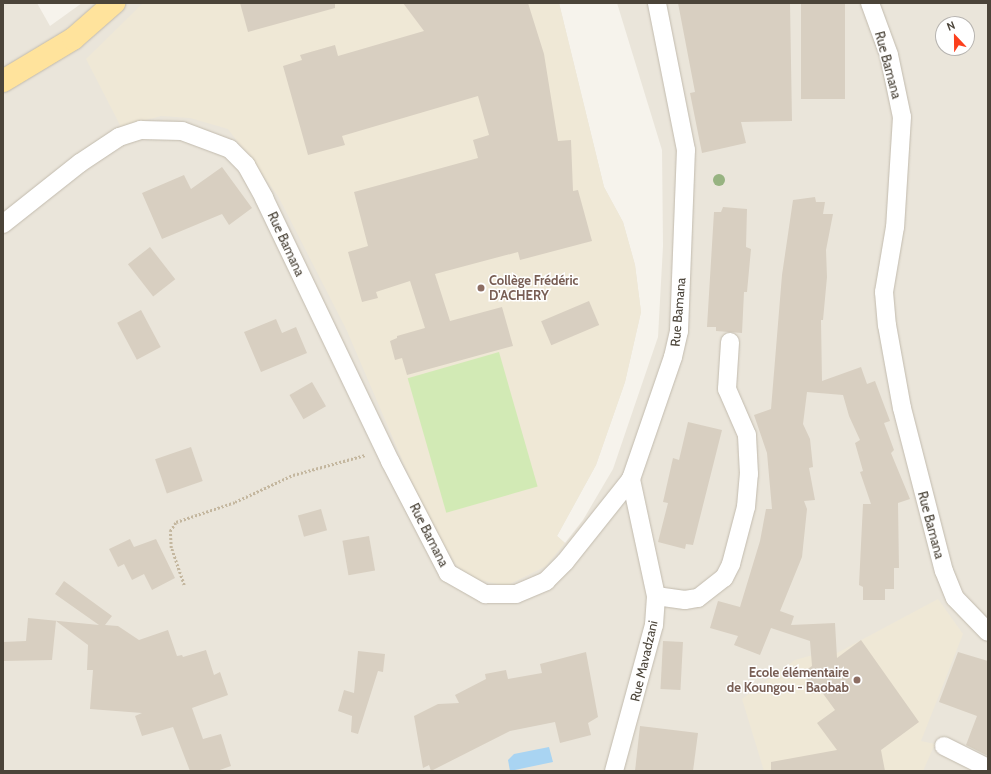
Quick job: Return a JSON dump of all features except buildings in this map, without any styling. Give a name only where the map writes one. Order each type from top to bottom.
[{"type":"main road","points":[[3,81],[73,39],[114,3]]},
{"type":"street","name":"Rue Bamana","points":[[3,224],[80,164],[119,138],[142,130],[182,131],[230,149],[246,165],[264,198],[384,449],[448,573],[485,594],[516,594],[546,581],[565,562],[630,479],[673,357],[679,331],[686,150],[657,3]]},
{"type":"street","name":"Rue Bamana","points":[[870,3],[888,55],[902,118],[895,226],[884,292],[887,325],[902,408],[944,571],[955,598],[988,632]]},
{"type":"street","points":[[656,596],[685,600],[698,598],[724,578],[731,564],[746,507],[750,474],[747,435],[727,389],[730,342]]},
{"type":"street","name":"Rue Mavadzani","points":[[614,771],[654,625],[656,596],[630,479]]},
{"type":"street","points":[[944,746],[988,768]]},
{"type":"path","points":[[184,584],[171,548],[170,532],[176,522],[235,502],[293,475],[384,449]]},
{"type":"shaded area","points":[[3,3],[37,3],[50,26],[82,3],[559,3],[604,187],[623,222],[635,265],[641,312],[625,382],[596,465],[557,536],[565,543],[583,520],[613,469],[658,337],[663,246],[662,150],[617,3],[988,3],[988,771],[3,771]]},
{"type":"shaded area","name":"Collège Frédéric D'ACHERY","points":[[143,3],[559,3],[604,187],[623,222],[635,265],[641,312],[625,382],[596,465],[557,536],[565,543],[546,566],[506,586],[476,579],[457,566],[425,513],[347,331],[278,196],[228,129],[190,118],[161,116],[121,127],[86,59]]},
{"type":"shaded area","name":"Ecole élémentaire de Koungou - Baobab","points":[[938,599],[963,634],[921,741],[935,744],[923,771],[764,771],[742,699],[795,660],[831,650],[837,653]]},
{"type":"green space","points":[[499,352],[538,487],[446,513],[408,378]]},
{"type":"water","points":[[549,747],[553,762],[510,771],[508,760],[514,754]]},
{"type":"place","name":"Collège Frédéric D'ACHERY","points":[[481,288]]},
{"type":"place","name":"Ecole élémentaire de Koungou - Baobab","points":[[857,680]]}]
